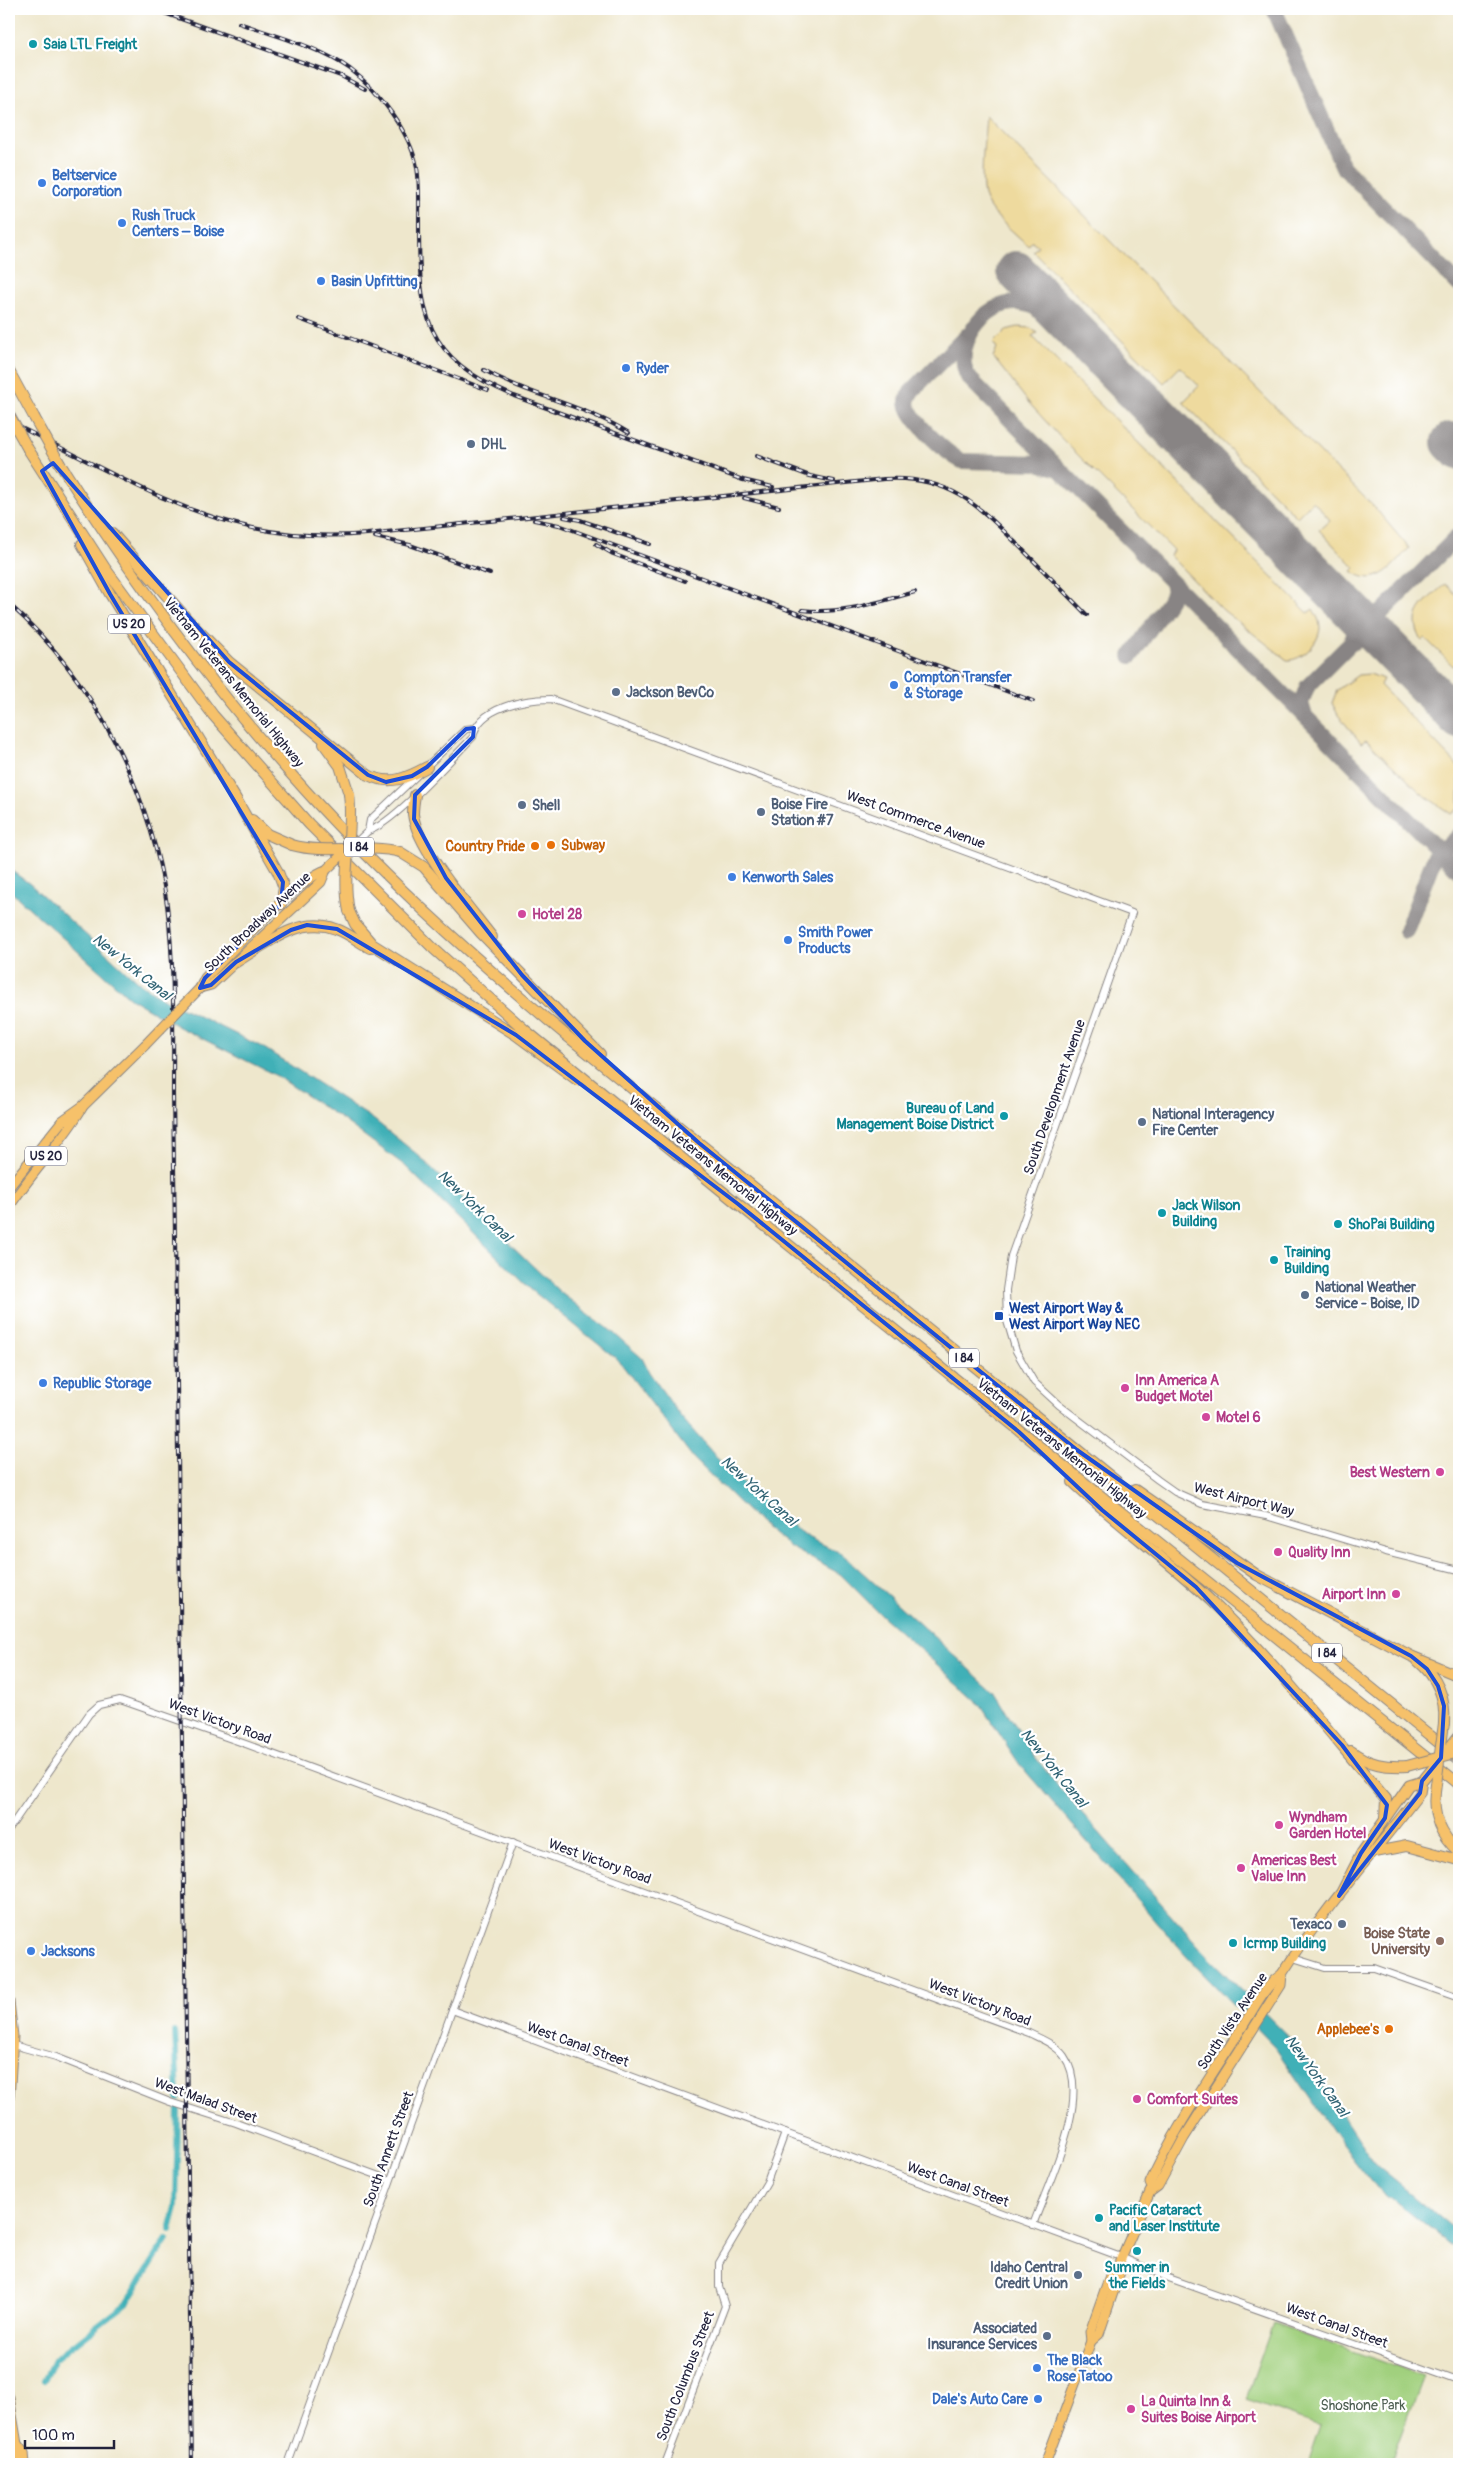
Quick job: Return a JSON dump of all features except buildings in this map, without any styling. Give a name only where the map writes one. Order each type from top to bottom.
[{"type":"highway","name":"I 84","points":[[9,371],[60,464],[79,494]]},
{"type":"highway","name":"I 84","points":[[9,415],[43,474]]},
{"type":"highway","name":"US 20","points":[[43,474],[110,594],[236,799],[283,882],[284,888],[281,904]]},
{"type":"highway","name":"Vietnam Veterans Memorial Highway","points":[[43,474],[105,568],[190,685],[252,760],[332,849],[408,925],[492,1002],[738,1204],[1459,1784]]},
{"type":"highway","name":"Vietnam Veterans Memorial Highway","points":[[79,494],[151,599],[199,664],[251,728],[324,810],[431,918],[499,979],[699,1143],[1459,1759]]},
{"type":"highway","points":[[79,494],[207,640],[229,662],[368,775],[377,779],[397,781],[427,767]]},
{"type":"highway","points":[[297,716],[334,756],[346,779],[351,808],[346,879],[348,910],[354,924],[364,937],[438,988]]},
{"type":"highway","points":[[415,794],[414,819],[433,858],[446,878],[522,976]]},
{"type":"highway","points":[[236,799],[254,822],[267,834],[292,845],[347,850],[387,849],[400,852],[424,867],[481,934],[585,1041],[699,1143]]},
{"type":"highway","points":[[236,962],[291,930],[307,925],[323,925],[337,929],[516,1035],[738,1204]]},
{"type":"highway","points":[[1020,1432],[1102,1510],[1209,1599],[1342,1745],[1386,1799],[1385,1818]]},
{"type":"highway","points":[[1077,1450],[1256,1575],[1411,1656],[1459,1676]]},
{"type":"highway","points":[[1411,1656],[1427,1669],[1438,1686],[1444,1706],[1441,1758],[1434,1809],[1440,1828],[1447,1840],[1459,1852]]},
{"type":"highway","points":[[1342,1745],[1369,1762],[1388,1767],[1407,1766],[1459,1752]]},
{"type":"highway","points":[[1375,1852],[1407,1846],[1459,1860]]},
{"type":"main road","name":"South Broadway Avenue","points":[[10,1184],[62,1121],[83,1106],[145,1045],[200,988],[205,978],[314,874],[326,870],[347,850]]},
{"type":"main road","name":"South Broadway Avenue","points":[[200,988],[211,985],[322,882],[326,870]]},
{"type":"main road","name":"South Broadway Avenue","points":[[9,1207],[22,1186],[70,1128],[83,1106]]},
{"type":"main road","name":"South Vista Avenue","points":[[1045,2464],[1091,2341],[1099,2334],[1120,2272],[1117,2268],[1152,2188],[1150,2183],[1167,2148],[1273,1980],[1282,1974],[1339,1896],[1420,1793],[1422,1781],[1459,1735]]},
{"type":"main road","name":"South Vista Avenue","points":[[1339,1896],[1361,1853],[1385,1818],[1409,1785],[1422,1781]]},
{"type":"main road","name":"South Vista Avenue","points":[[1152,2188],[1158,2186],[1184,2138],[1281,1986],[1282,1974]]},
{"type":"main road","points":[[9,2001],[13,2045],[9,2101]]},
{"type":"main road","points":[[9,2397],[17,2444],[16,2464]]},
{"type":"main road","points":[[17,2444],[24,2453],[26,2464]]},
{"type":"street","name":"South Broadway Avenue","points":[[368,831],[370,820],[466,729],[474,728],[486,717],[502,708],[534,699],[550,699]]},
{"type":"street","name":"West Commerce Avenue","points":[[550,699],[1132,913]]},
{"type":"street","name":"South Broadway Avenue","points":[[347,850],[368,831],[378,829],[415,794],[473,737],[474,728]]},
{"type":"street","name":"South Development Avenue","points":[[1006,1290],[1011,1256],[1132,913]]},
{"type":"street","name":"West Airport Way","points":[[1006,1290],[1006,1314],[1011,1336],[1016,1351],[1034,1382],[1065,1410],[1175,1492],[1202,1504],[1266,1516],[1386,1552],[1459,1570]]},
{"type":"street","name":"West Victory Road","points":[[9,1829],[89,1714],[99,1705],[120,1700],[173,1717],[1001,2023],[1051,2044],[1064,2056],[1075,2094],[1072,2117],[1034,2225]]},
{"type":"street","name":"South Annett Street","points":[[288,2464],[513,1842]]},
{"type":"street","points":[[1293,1958],[1325,1968],[1374,1968],[1459,1998]]},
{"type":"street","name":"West Canal Street","points":[[452,2010],[1122,2257],[1166,2277],[1455,2380]]},
{"type":"street","name":"West Malad Street","points":[[13,2045],[56,2057],[178,2105],[390,2180]]},
{"type":"street","name":"South Columbus Street","points":[[665,2464],[725,2306],[719,2287],[720,2264],[767,2182],[785,2133]]},
{"type":"highlighted area","points":[[53,463],[229,662],[368,775],[386,782],[412,776],[427,767],[466,729],[474,728],[473,737],[415,795],[414,819],[446,878],[522,975],[585,1041],[699,1143],[1077,1450],[1237,1563],[1411,1656],[1427,1669],[1438,1686],[1444,1706],[1441,1758],[1422,1781],[1420,1793],[1339,1896],[1361,1853],[1385,1818],[1387,1805],[1342,1745],[1196,1587],[1102,1510],[1019,1432],[738,1204],[516,1035],[337,929],[307,925],[291,930],[236,962],[211,985],[200,988],[205,978],[281,904],[283,882],[110,594],[42,471]]},
{"type":"green space","points":[[1243,2033],[1245,2035],[1163,2165],[1181,2130]]},
{"type":"green space","name":"Shoshone Park","points":[[1273,2323],[1423,2376],[1390,2464],[1307,2463],[1320,2425],[1246,2399]]},
{"type":"sand","points":[[986,116],[1376,509],[1409,548],[1391,568],[1377,577],[1369,578],[1352,571],[1355,568],[1319,530],[1330,520],[1313,501],[1297,517],[1183,402],[1199,386],[1180,367],[1164,383],[1033,251],[1038,246],[1032,241],[1028,246],[994,213],[986,201],[982,183]]},
{"type":"sand","points":[[1018,327],[1031,328],[1037,333],[1032,336],[1308,613],[1313,609],[1319,620],[1320,628],[1317,639],[1309,650],[1298,658],[1287,660],[1223,610],[1170,556],[1173,550],[1061,438],[1029,403],[993,357],[997,348],[993,343],[1006,330]]},
{"type":"sand","points":[[1445,584],[1459,597],[1459,672],[1425,638],[1422,641],[1416,623],[1420,609]]},
{"type":"sand","points":[[1370,674],[1383,679],[1380,685],[1459,767],[1459,808],[1451,814],[1421,793],[1366,740],[1361,743],[1338,715],[1332,703],[1337,690],[1358,675]]},
{"type":"water","points":[[9,869],[30,884],[137,981],[162,998],[264,1048],[373,1119],[418,1155],[561,1293],[609,1329],[642,1358],[649,1372],[681,1417],[719,1460],[772,1510],[807,1537],[841,1553],[994,1691],[1033,1754],[1054,1781],[1210,1959],[1294,2042],[1377,2166],[1459,2233],[1459,2252],[1371,2182],[1342,2145],[1276,2049],[1186,1956],[1020,1765],[977,1700],[881,1615],[840,1574],[790,1547],[762,1525],[694,1459],[619,1361],[529,1288],[404,1165],[343,1120],[277,1076],[179,1027],[130,998],[9,890]]},
{"type":"waterway","points":[[175,2032],[178,2099]]},
{"type":"waterway","points":[[170,2230],[176,2207],[178,2109]]},
{"type":"waterway","points":[[44,2380],[54,2360],[126,2304],[167,2239]]},
{"type":"taxiway","points":[[1274,9],[1343,167],[1459,285]]},
{"type":"taxiway","points":[[1062,318],[1029,305],[1018,303],[1005,304],[993,310],[974,328],[968,340],[964,352],[964,365],[968,377],[1459,871]]},
{"type":"taxiway","points":[[966,336],[911,392],[907,401],[908,408],[913,416],[928,434],[962,461],[1038,463],[1056,468]]},
{"type":"taxiway","points":[[1305,716],[1301,703],[1307,687],[1459,535]]},
{"type":"taxiway","points":[[1131,656],[1171,598],[1174,591],[1172,583]]},
{"type":"taxiway","points":[[1347,605],[1355,624],[1353,639],[1350,644]]},
{"type":"taxiway","points":[[1352,643],[1362,639],[1371,639],[1389,648]]},
{"type":"taxiway","points":[[1406,931],[1434,858],[1459,835]]},
{"type":"runway","points":[[1016,271],[1459,719]]},
{"type":"runway","points":[[1451,442],[1459,450]]},
{"type":"railway","points":[[153,9],[341,76],[365,89]]},
{"type":"railway","points":[[239,23],[296,42],[338,61],[371,88],[400,126],[408,140],[417,167],[419,188],[419,256],[425,308],[432,330],[444,348],[461,365],[484,381],[514,396],[743,480],[773,487]]},
{"type":"railway","points":[[299,319],[488,390]]},
{"type":"railway","points":[[484,370],[520,387],[594,415],[629,433]]},
{"type":"railway","points":[[9,422],[128,482],[189,509],[221,520],[267,531],[324,536],[367,534],[884,479],[907,479],[927,482],[962,496],[992,519],[1087,615]]},
{"type":"railway","points":[[756,456],[810,476],[834,481]]},
{"type":"railway","points":[[744,498],[779,507]]},
{"type":"railway","points":[[564,517],[580,520],[650,544]]},
{"type":"railway","points":[[534,520],[559,525],[1033,701]]},
{"type":"railway","points":[[375,537],[410,545],[490,574]]},
{"type":"railway","points":[[596,544],[613,554],[685,581]]},
{"type":"railway","points":[[802,610],[830,611],[845,609],[915,592]]},
{"type":"railway","points":[[9,604],[40,634],[67,667],[92,702],[114,740],[148,821],[159,863],[170,929],[173,999],[192,2464]]},
{"type":"place","name":"Saia LTL Freight","points":[[33,44]]},
{"type":"place","name":"Beltservice Corporation","points":[[42,183]]},
{"type":"place","name":"Rush Truck Centers – Boise","points":[[122,223]]},
{"type":"place","name":"Basin Upfitting","points":[[321,281]]},
{"type":"place","name":"Ryder","points":[[626,368]]},
{"type":"place","name":"DHL","points":[[471,444]]},
{"type":"place","name":"Compton Transfer & Storage","points":[[894,685]]},
{"type":"place","name":"Jackson BevCo","points":[[616,692]]},
{"type":"place","name":"Shell","points":[[522,805]]},
{"type":"place","name":"Boise Fire Station #7","points":[[761,812]]},
{"type":"place","name":"Subway","points":[[551,845]]},
{"type":"place","name":"Country Pride","points":[[535,846]]},
{"type":"place","name":"Kenworth Sales","points":[[732,877]]},
{"type":"place","name":"Hotel 28","points":[[522,914]]},
{"type":"place","name":"Smith Power Products","points":[[788,940]]},
{"type":"place","name":"Bureau of Land Management Boise District","points":[[1004,1116]]},
{"type":"place","name":"National Interagency Fire Center","points":[[1142,1122]]},
{"type":"place","name":"Jack Wilson Building","points":[[1162,1213]]},
{"type":"place","name":"ShoPai Building","points":[[1338,1224]]},
{"type":"place","name":"Training Building","points":[[1274,1260]]},
{"type":"place","name":"National Weather Service - Boise, ID","points":[[1305,1295]]},
{"type":"place","name":"West Airport Way & West Airport Way NEC","points":[[999,1316]]},
{"type":"place","name":"Republic Storage","points":[[43,1383]]},
{"type":"place","name":"Inn America A Budget Motel","points":[[1125,1388]]},
{"type":"place","name":"Motel 6","points":[[1206,1417]]},
{"type":"place","name":"Best Western","points":[[1440,1472]]},
{"type":"place","name":"Quality Inn","points":[[1278,1552]]},
{"type":"place","name":"Airport Inn","points":[[1396,1594]]},
{"type":"place","name":"Wyndham Garden Hotel","points":[[1279,1825]]},
{"type":"place","name":"Americas Best Value Inn","points":[[1241,1868]]},
{"type":"place","name":"Texaco","points":[[1342,1924]]},
{"type":"place","name":"Boise State University","points":[[1440,1941]]},
{"type":"place","name":"Icrmp Building","points":[[1233,1943]]},
{"type":"place","name":"Jacksons","points":[[31,1951]]},
{"type":"place","name":"Applebee's","points":[[1389,2029]]},
{"type":"place","name":"Comfort Suites","points":[[1137,2099]]},
{"type":"place","name":"Pacific Cataract and Laser Institute","points":[[1099,2218]]},
{"type":"place","name":"Summer in the Fields","points":[[1137,2251]]},
{"type":"place","name":"Idaho Central Credit Union","points":[[1078,2275]]},
{"type":"place","name":"Associated Insurance Services","points":[[1047,2336]]},
{"type":"place","name":"The Black Rose Tatoo","points":[[1037,2368]]},
{"type":"place","name":"Dale's Auto Care","points":[[1038,2399]]},
{"type":"place","name":"La Quinta Inn & Suites Boise Airport","points":[[1131,2409]]},
{"type":"water label","name":"New York Canal","points":[[132,967]]},
{"type":"water label","name":"New York Canal","points":[[475,1206]]},
{"type":"water label","name":"New York Canal","points":[[759,1491]]},
{"type":"water label","name":"New York Canal","points":[[1054,1768]]},
{"type":"water label","name":"New York Canal","points":[[1317,2076]]}]
